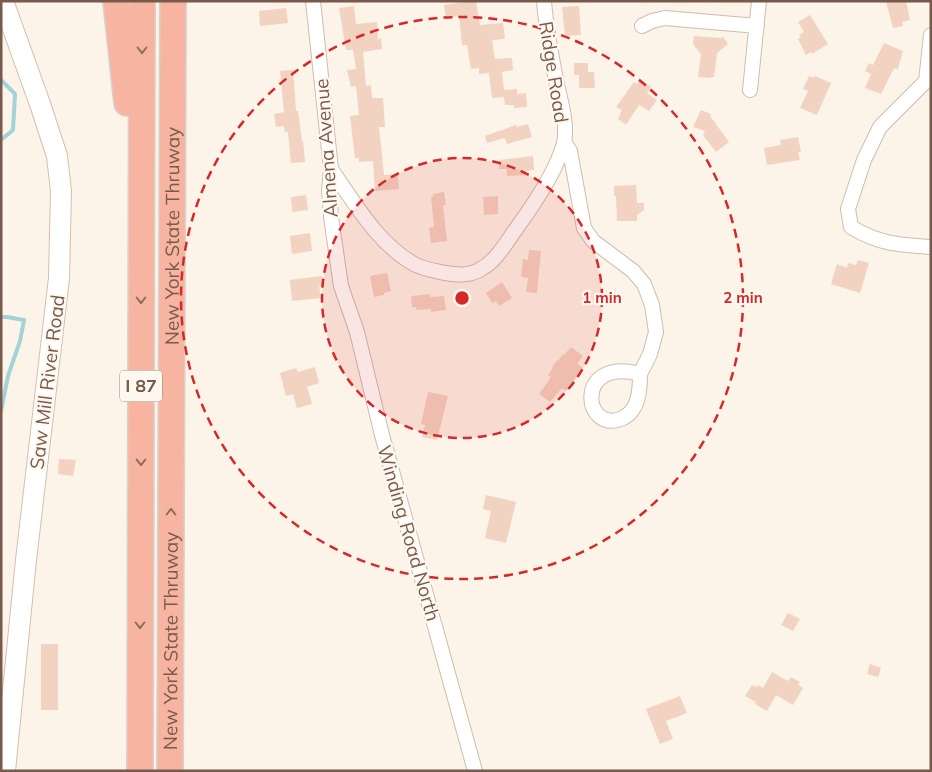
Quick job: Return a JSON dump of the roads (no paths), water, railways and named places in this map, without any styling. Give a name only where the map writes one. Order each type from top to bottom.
[{"type":"highway","points":[[116,1],[125,74],[141,260]]},
{"type":"highway","name":"New York State Thruway","points":[[140,771],[142,1]]},
{"type":"highway","name":"New York State Thruway","points":[[170,771],[173,1]]},
{"type":"main road","name":"Saw Mill River Road","points":[[3,1],[57,156],[61,191],[59,278],[26,560],[5,771]]},
{"type":"street","name":"Almena Avenue","points":[[313,1],[331,169],[329,190],[331,217],[344,295]]},
{"type":"street","name":"Ridge Road","points":[[544,1],[546,31],[564,121],[564,142]]},
{"type":"street","points":[[750,90],[759,1]]},
{"type":"street","points":[[642,26],[665,18],[757,26]]},
{"type":"street","points":[[931,35],[926,81],[880,127],[864,160],[848,210],[851,227],[863,234],[893,245],[931,248]]},
{"type":"street","points":[[331,169],[386,243],[416,265],[440,272],[468,275],[489,264],[521,222],[553,170],[564,142]]},
{"type":"street","points":[[564,142],[570,151],[584,228],[592,241],[633,271],[644,284],[652,305],[656,332],[650,354],[640,374]]},
{"type":"street","name":"Winding Road North","points":[[344,295],[357,332],[382,435],[475,771]]},
{"type":"waterway","points":[[1,80],[15,94],[13,130],[1,140]]},
{"type":"waterway","points":[[1,317],[24,320],[20,341],[8,376],[1,411]]}]
